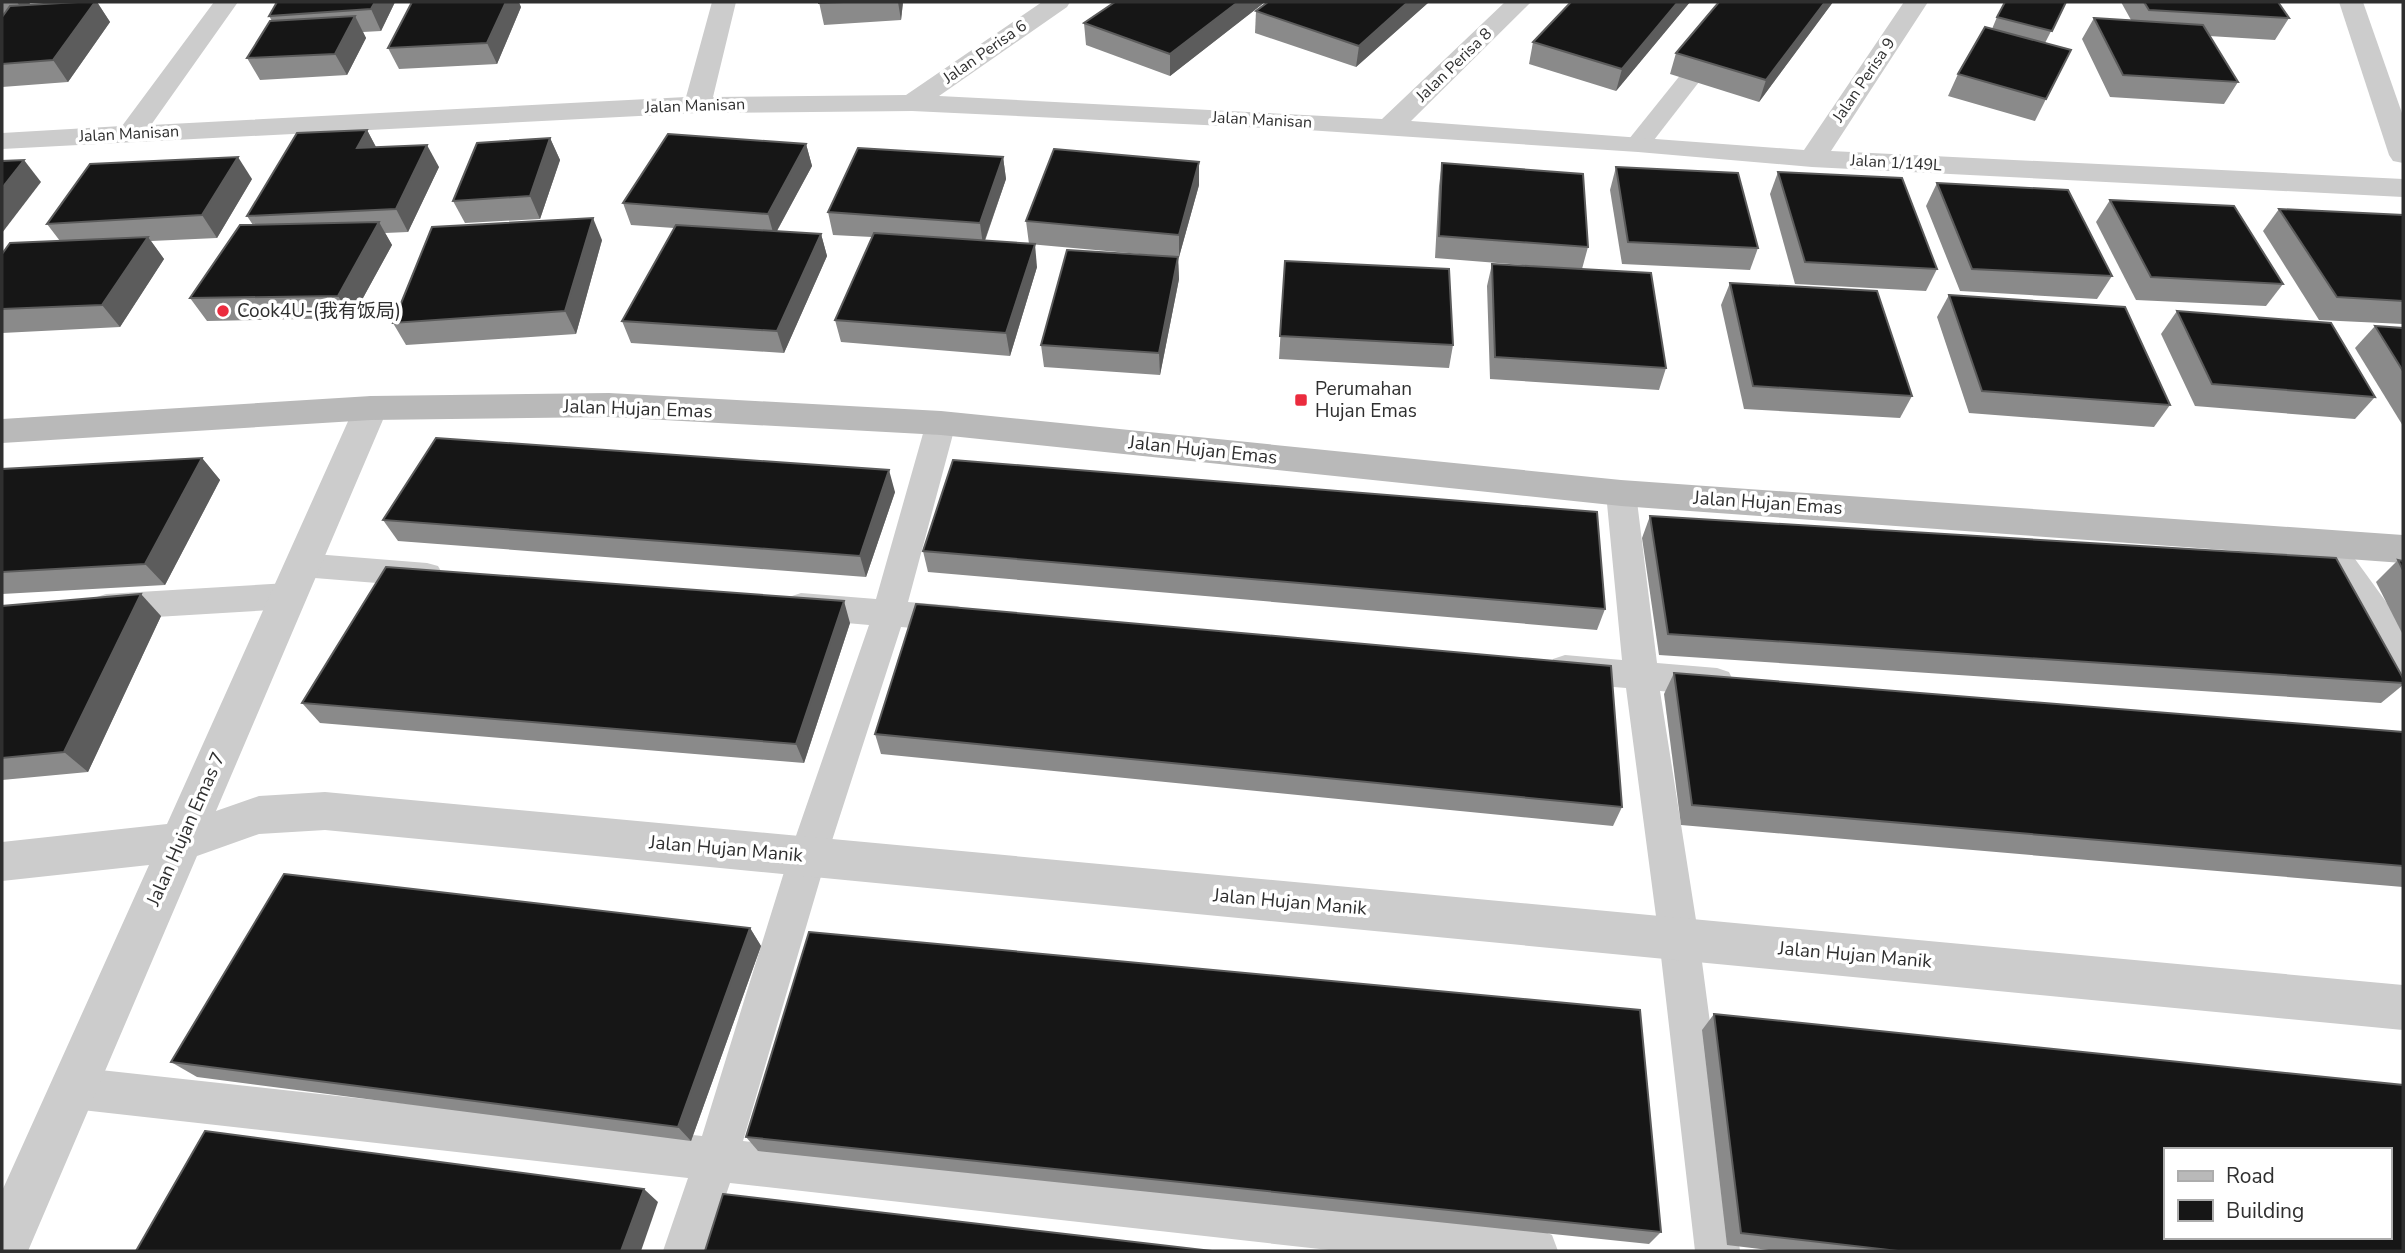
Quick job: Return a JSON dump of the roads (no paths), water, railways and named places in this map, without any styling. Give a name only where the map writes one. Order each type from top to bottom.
[{"type":"street","points":[[131,134],[226,2]]},
{"type":"street","points":[[697,105],[724,2]]},
{"type":"street","name":"Jalan Perisa 6","points":[[912,103],[1058,2]]},
{"type":"street","name":"Jalan Perisa 8","points":[[1389,127],[1518,2]]},
{"type":"street","name":"Jalan Perisa 9","points":[[1812,159],[1916,2]]},
{"type":"street","points":[[2351,2],[2403,156]]},
{"type":"street","name":"Jalan Manisan","points":[[2,141],[697,105],[912,103],[1389,127]]},
{"type":"street","name":"Jalan 1/149L","points":[[1389,127],[1812,159],[2403,188]]},
{"type":"street","name":"Jalan Hujan Emas","points":[[2,431],[371,408],[609,405],[942,423],[1621,493],[2403,549]]},
{"type":"street","name":"Jalan Hujan Emas 7","points":[[2,1250],[371,408]]},
{"type":"street","name":"Jalan Hujan Manik","points":[[2,861],[181,842],[260,815],[325,811],[2403,1007]]},
{"type":"lane","points":[[1638,144],[1711,48],[1750,2]]},
{"type":"lane","points":[[685,1251],[716,1160],[808,856],[889,613],[942,423]]},
{"type":"lane","points":[[1621,493],[1641,676],[1679,939],[1718,1251]]},
{"type":"lane","points":[[2328,545],[2388,630],[2403,660]]},
{"type":"lane","points":[[70,610],[295,580],[452,577]]},
{"type":"lane","points":[[766,603],[986,621]]},
{"type":"lane","points":[[1529,666],[1752,685]]},
{"type":"lane","points":[[72,1088],[1535,1251]]},
{"type":"place","name":"Cook4U-(我有饭局)","points":[[223,311]]},
{"type":"place","name":"Perumahan Hujan Emas","points":[[1301,400]]}]
